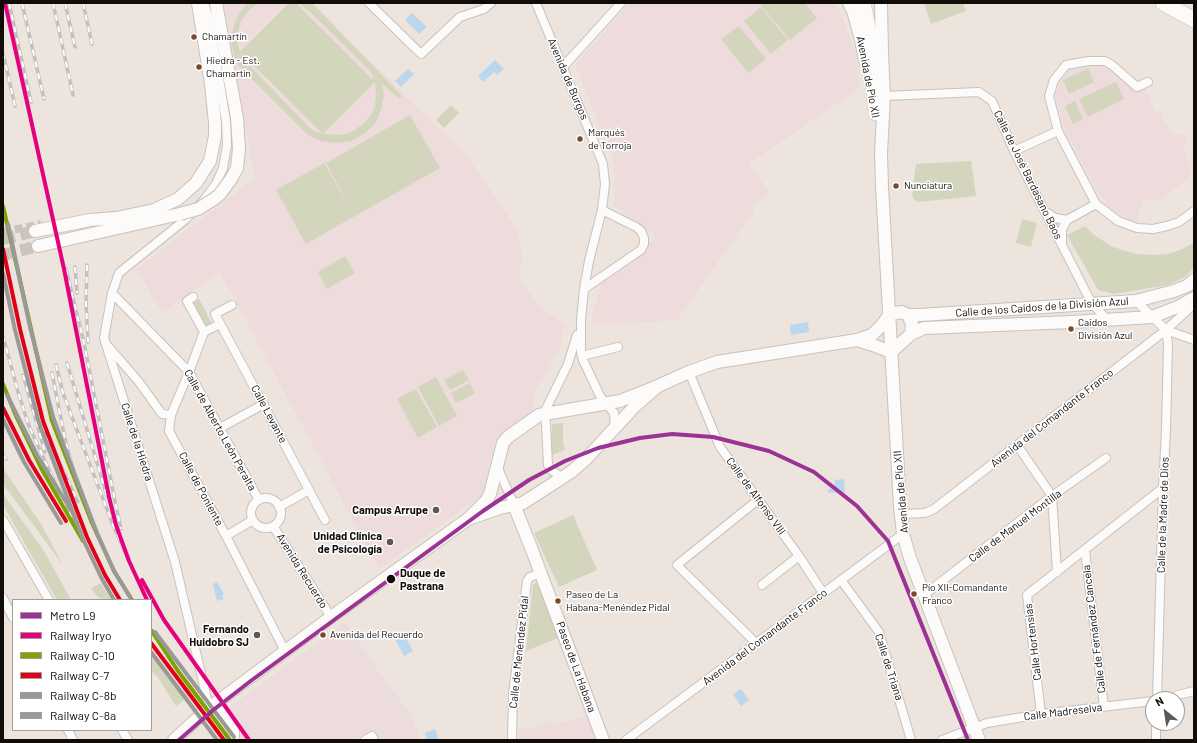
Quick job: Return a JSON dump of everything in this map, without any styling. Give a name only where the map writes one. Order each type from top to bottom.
[{"type":"highway","points":[[863,3],[868,27],[876,113]]},
{"type":"highway","points":[[1163,3],[1194,20]]},
{"type":"highway","points":[[1177,3],[1194,14]]},
{"type":"main road","points":[[38,246],[68,239],[162,207],[183,196],[196,183],[210,161],[213,149],[215,123],[198,3]]},
{"type":"main road","points":[[35,231],[90,220],[116,223],[180,214],[198,208],[214,200],[220,194],[234,174],[239,160],[239,133],[216,3]]},
{"type":"main road","name":"Avenida de Pío XII","points":[[849,3],[853,11],[861,40],[876,113],[881,153],[903,534],[910,558],[978,740]]},
{"type":"main road","name":"Avenida de Pío XII","points":[[874,3],[882,53]]},
{"type":"main road","name":"Avenida de Pío XII","points":[[881,3],[884,96],[881,153]]},
{"type":"main road","points":[[68,239],[78,233],[90,220]]},
{"type":"main road","name":"Calle de los Caídos de la División Azul","points":[[908,315],[1136,301],[1174,291],[1187,286],[1194,280]]},
{"type":"main road","name":"Calle de los Caídos de la División Azul","points":[[911,334],[924,328],[1152,316],[1180,306],[1194,298]]},
{"type":"main road","points":[[174,740],[213,705],[331,617],[468,519],[489,497],[492,490],[501,447],[505,440],[529,421],[544,413],[620,401],[717,362],[857,340],[873,340],[892,352],[911,334],[912,324],[908,315],[902,312],[890,314],[873,340]]},
{"type":"main road","points":[[468,519],[500,508],[523,503],[563,478],[579,465],[635,406],[658,386]]},
{"type":"main road","name":"Paseo de La Habana","points":[[514,505],[603,740]]},
{"type":"street","name":"Calle de la Hiedra","points":[[204,3],[209,18],[225,116],[227,145],[223,168],[216,184],[204,200],[186,219],[119,273],[112,294],[105,332],[106,344],[175,562],[213,705]]},
{"type":"street","points":[[369,3],[421,54],[460,17],[484,9],[490,3]]},
{"type":"street","name":"Avenida de Burgos","points":[[536,3],[603,164],[605,184],[602,210],[589,261],[581,320]]},
{"type":"street","points":[[563,67],[621,3]]},
{"type":"street","points":[[1148,82],[1137,87],[1112,65],[1105,61],[1089,61],[1066,65],[1054,80],[1049,96],[1058,131],[1096,204],[1118,221],[1137,228],[1153,229],[1179,222],[1194,211]]},
{"type":"street","name":"Calle de José Bardasano Baos","points":[[884,96],[947,92],[979,92],[992,101],[1014,151],[1092,304],[1106,319]]},
{"type":"street","points":[[1014,151],[1058,131]]},
{"type":"street","points":[[1062,245],[1062,229],[1067,220],[1096,204]]},
{"type":"street","points":[[584,289],[635,254],[644,244],[643,235],[636,227],[602,210]]},
{"type":"street","points":[[1045,212],[1055,218],[1067,220]]},
{"type":"street","name":"Calle de Alberto León Peralta","points":[[112,294],[189,372],[259,500]]},
{"type":"street","points":[[193,297],[187,301],[204,332]]},
{"type":"street","points":[[1136,301],[1166,330],[1194,340]]},
{"type":"street","name":"Avenida del Comandante Franco","points":[[901,514],[925,513],[934,508],[1166,330],[1194,304]]},
{"type":"street","points":[[106,344],[139,382],[162,414],[171,415],[204,332],[220,324],[215,314],[232,306]]},
{"type":"street","points":[[581,320],[580,346],[582,356],[598,394],[614,413],[616,427]]},
{"type":"street","points":[[563,478],[551,470],[548,464],[544,413],[568,364],[575,345],[581,320]]},
{"type":"street","name":"Calle Levante","points":[[220,324],[325,520]]},
{"type":"street","name":"Calle de la Madre de Dios","points":[[1157,691],[1168,352],[1166,330]]},
{"type":"street","points":[[582,356],[618,348]]},
{"type":"street","name":"Calle de Alfonso VIII","points":[[689,372],[720,447],[759,499],[823,593]]},
{"type":"street","points":[[220,428],[264,404]]},
{"type":"street","name":"Calle de Poniente","points":[[171,415],[169,431],[226,536],[285,651]]},
{"type":"street","points":[[1017,445],[1052,496],[1057,572]]},
{"type":"street","name":"Calle de Manuel Montilla","points":[[924,595],[1052,496],[1106,458]]},
{"type":"street","points":[[497,466],[514,505]]},
{"type":"street","name":"Calle Hortensias","points":[[1041,714],[1027,595],[1163,488]]},
{"type":"street","points":[[279,508],[309,490]]},
{"type":"street","points":[[264,498],[273,500],[279,508],[280,516],[273,526],[259,526],[253,520],[251,511],[255,502],[259,500],[264,498]]},
{"type":"street","points":[[756,643],[677,566],[759,499]]},
{"type":"street","points":[[3,520],[48,599]]},
{"type":"street","points":[[226,536],[253,520]]},
{"type":"street","name":"Avenida Recuerdo","points":[[273,526],[331,617]]},
{"type":"street","name":"Avenida del Comandante Franco","points":[[626,740],[903,534]]},
{"type":"street","name":"Calle de Fernández Cancela","points":[[1085,550],[1104,707]]},
{"type":"street","points":[[762,584],[799,556]]},
{"type":"street","name":"Calle de Menéndez Pidal","points":[[512,740],[514,694],[527,581],[530,577],[540,573]]},
{"type":"street","name":"Calle de Triana","points":[[841,580],[879,632],[911,740]]},
{"type":"street","points":[[3,598],[12,616]]},
{"type":"street","name":"Calle Madreselva","points":[[942,740],[987,723],[1041,714],[1145,702]]},
{"type":"street","points":[[213,705],[235,731],[233,740]]},
{"type":"street","points":[[123,731],[128,740]]},
{"type":"street","points":[[365,740],[372,736],[374,740]]},
{"type":"shaded area","points":[[223,3],[312,3],[468,157],[518,230],[523,264],[519,265],[520,279],[539,306],[564,324],[559,351],[533,395],[533,410],[496,439],[482,495],[379,569],[220,272],[162,313],[137,269],[255,178]]},
{"type":"shaded area","points":[[630,3],[836,3],[848,32],[856,58],[859,88],[749,164],[770,193],[753,204],[754,211],[677,320],[605,325],[591,322],[602,281],[640,256],[655,235],[614,205],[615,181],[612,155],[575,65]]},
{"type":"shaded area","points":[[1099,66],[1110,69],[1134,91],[1144,87],[1155,112],[1160,111],[1166,125],[1168,125],[1173,134],[1187,135],[1184,146],[1192,175],[1162,198],[1148,201],[1142,199],[1137,222],[1116,213],[1110,208],[1096,189],[1063,126],[1056,99],[1057,88],[1060,80],[1068,71],[1080,67]]},
{"type":"shaded area","points":[[345,622],[381,675],[411,715],[421,739],[378,740],[364,734],[356,740],[241,740],[238,731],[240,728],[229,711],[231,706]]},
{"type":"shaded area","points":[[587,716],[596,740],[518,740],[518,729],[532,728],[550,721],[552,726]]},
{"type":"green space","points":[[248,3],[258,3],[248,11],[241,21],[237,41],[240,52],[289,3],[296,3],[374,81],[371,72],[307,9],[299,3],[312,3],[402,96],[399,99],[382,83],[384,96],[381,110],[375,124],[364,134],[351,141],[336,143],[321,141],[308,135],[239,66],[234,56],[232,33],[235,22],[240,12]],"holes":[[[240,52],[322,133],[316,132],[309,127],[242,58]],[[375,82],[376,96],[374,109],[363,124],[353,131],[342,135],[323,134]]]},
{"type":"green space","points":[[759,3],[805,3],[817,18],[790,40]]},
{"type":"green space","points":[[924,3],[963,3],[966,11],[931,24]]},
{"type":"green space","points":[[761,7],[788,40],[771,54],[744,21]]},
{"type":"green space","points":[[739,26],[766,59],[748,73],[721,39]]},
{"type":"green space","points":[[1088,68],[1094,82],[1069,94],[1063,80]]},
{"type":"green space","points":[[1116,82],[1124,99],[1088,117],[1079,99]]},
{"type":"green space","points":[[1075,101],[1083,119],[1073,124],[1065,106]]},
{"type":"green space","points":[[451,105],[459,113],[444,128],[436,120]]},
{"type":"green space","points":[[410,115],[440,168],[355,216],[326,163]]},
{"type":"green space","points":[[971,161],[976,196],[918,202],[914,200],[912,195],[916,164]]},
{"type":"green space","points":[[324,163],[355,216],[306,244],[276,190]]},
{"type":"green space","points":[[1022,219],[1037,223],[1031,247],[1016,243]]},
{"type":"green space","points":[[1085,226],[1094,235],[1113,247],[1136,254],[1168,254],[1194,243],[1194,268],[1185,277],[1168,285],[1114,294],[1098,290],[1067,235]]},
{"type":"green space","points":[[345,256],[355,273],[327,289],[318,272]]},
{"type":"green space","points":[[199,299],[212,324],[206,327],[192,304]]},
{"type":"green space","points":[[463,370],[469,380],[450,390],[444,380]]},
{"type":"green space","points":[[436,377],[457,416],[439,426],[418,387]]},
{"type":"green space","points":[[470,383],[475,393],[456,403],[451,393]]},
{"type":"green space","points":[[416,389],[437,427],[418,438],[397,399]]},
{"type":"green space","points":[[563,423],[563,443],[565,450],[552,455],[552,424]]},
{"type":"green space","points":[[3,468],[41,524],[63,565],[3,484]]},
{"type":"green space","points":[[3,494],[44,551],[70,599],[56,599],[3,505]]},
{"type":"green space","points":[[573,515],[597,570],[559,587],[534,533]]},
{"type":"green space","points":[[101,583],[110,599],[102,599],[95,594],[91,588]]},
{"type":"green space","points":[[536,583],[558,638],[526,651],[533,584]]},
{"type":"green space","points":[[152,652],[188,697],[176,706],[157,676],[152,672]]},
{"type":"water","points":[[412,13],[427,27],[419,34],[405,20]]},
{"type":"water","points":[[495,60],[504,69],[497,75],[494,72],[483,82],[478,76]]},
{"type":"water","points":[[408,69],[414,74],[401,87],[395,81]]},
{"type":"water","points":[[808,322],[809,332],[791,335],[790,325]]},
{"type":"water","points":[[844,479],[845,492],[828,493],[828,489],[835,488],[834,480]]},
{"type":"water","points":[[217,582],[224,594],[222,595],[224,599],[217,601],[213,584]]},
{"type":"water","points":[[404,635],[413,651],[404,656],[395,639]]},
{"type":"water","points":[[741,689],[749,700],[741,706],[733,694]]},
{"type":"water","points":[[435,729],[439,740],[427,740],[425,733]]},
{"type":"tunnel","points":[[3,232],[41,224]]},
{"type":"tunnel","points":[[3,239],[35,231]]},
{"type":"tunnel","points":[[3,255],[38,246]]},
{"type":"railway","points":[[9,3],[31,102]]},
{"type":"railway","points":[[22,3],[44,99]]},
{"type":"railway","points":[[53,3],[73,95]]},
{"type":"railway","points":[[65,3],[75,47]]},
{"type":"railway","points":[[83,3],[92,44]]},
{"type":"railway","points":[[3,53],[15,106]]},
{"type":"railway","points":[[87,265],[86,304],[88,342]]},
{"type":"railway","points":[[75,267],[77,293]]},
{"type":"railway","points":[[66,269],[84,343],[121,529]]},
{"type":"railway","points":[[3,336],[29,426],[65,505]]},
{"type":"railway","points":[[67,363],[107,496]]},
{"type":"railway","points":[[56,365],[63,393],[113,525],[129,561]]},
{"type":"railway","points":[[52,373],[65,439],[79,491]]},
{"type":"railway","points":[[23,375],[45,452]]},
{"type":"railway","points":[[42,426],[78,502]]},
{"type":"railway","points":[[3,455],[6,459]]},
{"type":"railway","points":[[63,501],[82,538]]},
{"type":"metro line","name":"L9","points":[[179,740],[212,711],[252,680],[483,511],[529,480],[565,461],[598,448],[640,438],[672,434],[713,437],[769,451],[814,472],[857,506],[888,541],[968,740]]},
{"type":"rail line","name":"Iryo","points":[[5,3],[64,269],[109,497],[116,525],[129,561],[147,599]]},
{"type":"rail line","name":"C-10","points":[[3,206],[52,421],[92,523],[114,571],[131,599]]},
{"type":"rail line","name":"C-8b","points":[[8,224],[30,327],[53,417],[97,533],[114,571],[130,597]]},
{"type":"rail line","name":"C-7","points":[[3,249],[20,329],[43,421],[87,537],[105,575],[119,599]]},
{"type":"rail line","name":"C-8a","points":[[3,273],[15,330],[39,423],[83,539],[113,599]]},
{"type":"rail line","name":"C-10","points":[[3,384],[16,416],[41,468],[83,541]]},
{"type":"rail line","name":"C-8b","points":[[7,395],[37,455],[74,515]]},
{"type":"rail line","name":"C-7","points":[[3,408],[29,460],[66,521]]},
{"type":"rail line","name":"C-8a","points":[[3,419],[24,462],[61,523]]},
{"type":"rail line","name":"Iryo","points":[[142,580],[164,620],[249,740]]},
{"type":"rail line","name":"C-10","points":[[152,632],[178,671],[230,740]]},
{"type":"rail line","name":"C-8b","points":[[155,632],[234,737]]},
{"type":"rail line","name":"C-7","points":[[152,644],[224,740]]},
{"type":"rail line","name":"C-8a","points":[[152,653],[217,740]]},
{"type":"place","name":"Chamartín","points":[[194,37]]},
{"type":"place","name":"Hiedra - Est. Chamartín","points":[[199,67]]},
{"type":"place","name":"Marqués de Torroja","points":[[580,139]]},
{"type":"place","name":"Nunciatura","points":[[896,186]]},
{"type":"place","name":"Caidos División Azul","points":[[1071,329]]},
{"type":"place","name":"Campus Arrupe","points":[[436,510]]},
{"type":"place","name":"Unidad Clínica de Psicología","points":[[390,542]]},
{"type":"place","name":"Duque de Pastrana","points":[[391,579]]},
{"type":"place","name":"Pío XII-Comandante Franco","points":[[914,594]]},
{"type":"place","name":"Paseo de La Habana-Menéndez Pidal","points":[[558,601]]},
{"type":"place","name":"Fernando Huidobro SJ","points":[[257,635]]},
{"type":"place","name":"Avenida del Recuerdo","points":[[323,635]]}]
